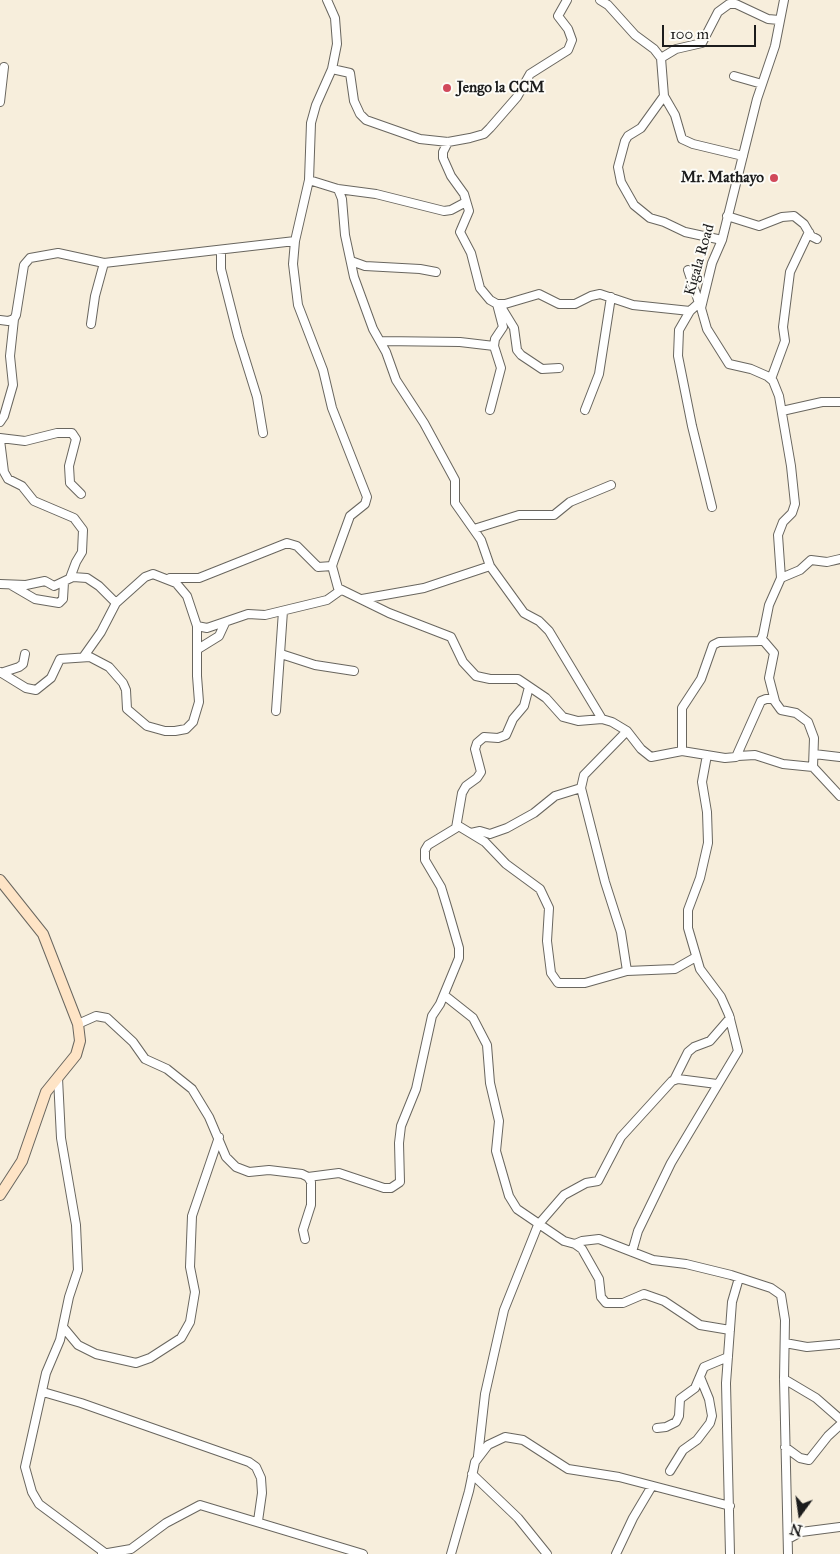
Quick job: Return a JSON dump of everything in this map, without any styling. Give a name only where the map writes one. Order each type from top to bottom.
[{"type":"street","points":[[327,0],[335,18],[337,34],[332,69],[316,105],[311,123],[309,180],[295,241],[292,264],[298,305],[323,370],[332,408],[367,497],[367,501],[355,510],[346,525],[332,566],[336,583],[341,590],[390,613],[451,637],[463,662],[476,676],[490,679],[518,679],[546,698],[563,717],[578,720],[602,718]]},
{"type":"street","points":[[332,69],[350,73],[354,101],[360,114],[366,120],[420,139],[448,142],[484,134],[517,97],[530,74],[568,50],[572,40],[568,29],[558,16],[567,0]]},
{"type":"street","points":[[600,0],[608,5],[634,35],[654,49],[661,58],[664,96],[675,115],[679,133],[686,142],[743,156]]},
{"type":"street","name":"Kigala Road","points":[[771,379],[752,369],[729,364],[706,329],[700,302],[722,240],[762,84],[776,46],[784,0]]},
{"type":"street","points":[[661,58],[676,48],[702,43],[718,12],[728,2],[768,19],[779,20]]},
{"type":"street","points":[[0,102],[4,67]]},
{"type":"street","points":[[734,76],[762,84]]},
{"type":"street","points":[[664,96],[641,128],[631,134],[625,141],[618,168],[621,182],[634,205],[650,218],[685,232],[722,240]]},
{"type":"street","points":[[448,142],[443,152],[443,158],[451,176],[464,194],[469,215],[460,228],[461,237],[471,253],[482,292],[504,310],[514,328],[518,350],[521,355],[542,369],[559,368]]},
{"type":"street","points":[[309,180],[338,189],[376,194],[444,211],[451,210],[466,202]]},
{"type":"street","points":[[338,189],[342,199],[345,235],[361,297],[396,380],[424,423],[454,480],[455,503],[474,529],[490,566],[524,613],[539,621],[550,631],[602,718],[627,731],[641,749],[651,757],[661,757],[682,751],[730,758],[746,754],[783,764],[813,766],[840,796]]},
{"type":"street","points":[[727,216],[759,226],[782,217],[794,216],[817,239]]},
{"type":"street","points":[[762,640],[769,606],[780,578],[778,535],[783,522],[792,513],[795,504],[782,411],[775,386],[771,379],[785,341],[783,326],[790,272],[809,232]]},
{"type":"street","points":[[0,422],[4,416],[12,385],[10,356],[14,319],[19,305],[24,265],[30,258],[58,253],[104,263],[295,241]]},
{"type":"street","points":[[221,250],[221,269],[238,336],[255,390],[263,433]]},
{"type":"street","points":[[351,261],[365,266],[420,269],[436,272]]},
{"type":"street","points":[[92,324],[95,296],[104,263]]},
{"type":"street","points":[[688,270],[700,302],[690,311],[680,330],[678,356],[692,426],[712,507]]},
{"type":"street","points":[[498,305],[518,302],[539,294],[559,304],[567,305],[575,304],[595,294],[606,294],[633,305],[690,311]]},
{"type":"street","points":[[585,410],[599,374],[610,297]]},
{"type":"street","points":[[490,410],[501,368],[494,346],[495,339],[503,327],[498,305]]},
{"type":"street","points":[[0,320],[8,322],[14,319]]},
{"type":"street","points":[[380,341],[467,342],[494,346]]},
{"type":"street","points":[[782,411],[822,402],[840,402]]},
{"type":"street","points":[[9,585],[35,598],[59,603],[63,600],[67,580],[82,552],[82,530],[74,518],[34,500],[22,486],[8,479],[4,472],[0,439],[25,440],[57,433],[72,433],[76,443],[69,466],[70,483],[81,494]]},
{"type":"street","points":[[474,529],[519,515],[554,515],[570,502],[611,485]]},
{"type":"street","points":[[84,656],[101,632],[116,603],[145,577],[152,574],[168,578],[193,579],[287,543],[298,546],[318,566],[332,566]]},
{"type":"street","points":[[780,578],[800,570],[812,560],[827,562],[840,559]]},
{"type":"street","points":[[362,599],[424,588],[490,566]]},
{"type":"street","points":[[0,584],[9,585],[45,581],[54,586],[67,580],[82,577],[91,580],[116,603]]},
{"type":"street","points":[[0,673],[26,688],[36,690],[51,678],[58,660],[84,656],[94,658],[114,672],[125,688],[127,708],[140,722],[152,728],[175,731],[190,726],[198,712],[197,626],[187,596],[176,583],[168,578]]},
{"type":"street","points":[[187,596],[193,579]]},
{"type":"street","points":[[197,626],[207,628],[248,614],[265,615],[327,600],[341,590]]},
{"type":"street","points":[[276,710],[283,611]]},
{"type":"street","points":[[198,649],[219,636],[225,623]]},
{"type":"street","points":[[762,640],[774,653],[769,678],[775,701],[783,712],[796,713],[808,722],[813,730],[813,766]]},
{"type":"street","points":[[682,751],[682,708],[701,679],[713,645],[719,642],[754,643],[762,640]]},
{"type":"street","points":[[0,673],[23,664],[25,654]]},
{"type":"street","points":[[281,654],[315,665],[354,671]]},
{"type":"street","points":[[78,1024],[96,1016],[111,1020],[133,1042],[145,1059],[167,1069],[192,1090],[219,1137],[226,1157],[243,1171],[292,1172],[308,1176],[345,1174],[372,1186],[384,1188],[399,1183],[401,1175],[398,1143],[401,1126],[416,1088],[428,1044],[432,1016],[444,995],[458,963],[459,948],[440,887],[428,866],[424,854],[428,845],[454,831],[457,825],[462,793],[466,786],[478,778],[481,772],[475,749],[477,743],[484,737],[498,738],[506,735],[513,719],[524,706],[529,687]]},
{"type":"street","points":[[738,756],[761,702],[770,698],[775,701]]},
{"type":"street","points":[[627,731],[584,775],[581,788],[605,882],[621,932],[627,971]]},
{"type":"street","points":[[814,754],[840,757]]},
{"type":"street","points":[[632,1252],[638,1231],[671,1163],[738,1051],[730,1018],[721,997],[704,976],[696,957],[687,917],[690,902],[700,878],[708,843],[707,812],[702,782],[707,755]]},
{"type":"street","points":[[470,833],[490,834],[507,828],[534,813],[555,796],[581,788]]},
{"type":"street","points":[[457,825],[491,847],[506,864],[534,884],[546,898],[549,908],[548,957],[550,973],[555,982],[560,984],[577,984],[627,971],[675,969],[696,957]]},
{"type":"street","points":[[0,880],[43,934],[78,1024],[80,1041],[76,1055],[46,1092],[22,1161],[0,1195]]},
{"type":"street","points":[[444,995],[472,1018],[487,1045],[491,1094],[499,1121],[496,1151],[507,1187],[517,1209],[538,1225],[564,1241],[575,1244],[582,1249],[599,1279],[601,1298],[606,1303],[623,1303],[644,1294],[664,1301],[700,1324],[730,1330]]},
{"type":"street","points":[[451,1554],[478,1456],[485,1394],[504,1310],[538,1225],[564,1195],[586,1184],[598,1181],[621,1138],[666,1085],[674,1080],[688,1052],[694,1047],[710,1041],[730,1018]]},
{"type":"street","points":[[58,1078],[61,1138],[80,1257],[63,1327],[46,1373],[25,1462],[32,1492],[44,1509],[103,1554],[131,1549],[166,1523],[200,1505],[363,1554]]},
{"type":"street","points":[[674,1080],[717,1084]]},
{"type":"street","points":[[63,1327],[78,1345],[96,1354],[136,1363],[150,1358],[181,1338],[190,1322],[195,1292],[190,1266],[192,1216],[219,1137]]},
{"type":"street","points":[[305,1239],[303,1230],[311,1205],[311,1185],[308,1176]]},
{"type":"street","points":[[575,1244],[582,1241],[599,1239],[653,1260],[686,1264],[738,1278],[771,1288],[781,1295],[785,1312],[784,1379],[788,1554]]},
{"type":"street","points":[[730,1554],[726,1383],[732,1302],[738,1278]]},
{"type":"street","points":[[785,1343],[807,1347],[840,1344]]},
{"type":"street","points":[[657,1428],[666,1427],[676,1422],[679,1416],[680,1398],[694,1388],[707,1364],[720,1362],[728,1357]]},
{"type":"street","points":[[670,1471],[683,1450],[697,1440],[710,1423],[712,1416],[709,1399],[700,1377]]},
{"type":"street","points":[[784,1379],[816,1398],[840,1419]]},
{"type":"street","points":[[43,1392],[81,1403],[249,1462],[256,1467],[261,1478],[262,1493],[258,1521]]},
{"type":"street","points":[[785,1447],[800,1458],[809,1460],[828,1436],[840,1425]]},
{"type":"street","points":[[478,1456],[488,1445],[499,1439],[510,1436],[516,1437],[533,1445],[568,1469],[619,1477],[730,1506]]},
{"type":"street","points":[[472,1474],[518,1518],[547,1554]]},
{"type":"street","points":[[616,1554],[633,1518],[652,1486]]},
{"type":"street","points":[[788,1539],[802,1532],[840,1527]]},
{"type":"place","name":"Jengo la CCM","points":[[447,88]]},
{"type":"place","name":"Mr. Mathayo","points":[[774,178]]}]
